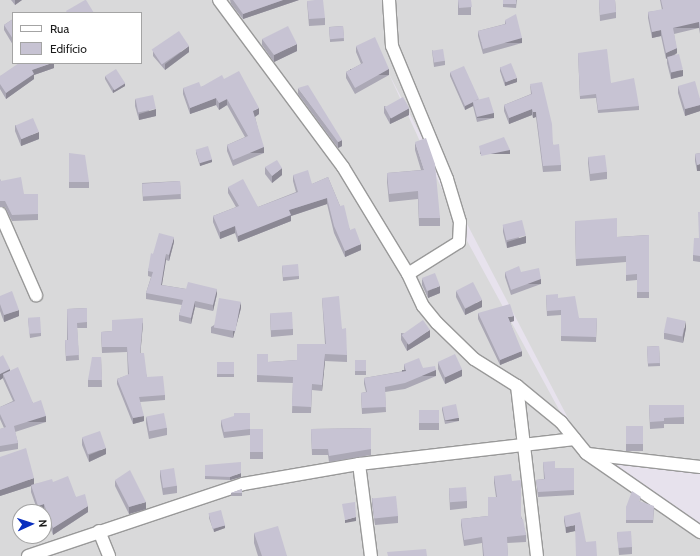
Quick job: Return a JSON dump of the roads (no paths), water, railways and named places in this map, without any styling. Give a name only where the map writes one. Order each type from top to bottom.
[{"type":"street","points":[[220,0],[344,167],[408,274],[423,306],[437,322],[474,359],[517,386],[560,422],[586,453],[700,532]]},
{"type":"street","points":[[389,0],[392,46],[447,180],[460,222],[459,242],[408,274]]},
{"type":"street","points":[[0,213],[36,295]]},
{"type":"street","points":[[517,386],[537,556]]},
{"type":"street","points":[[28,556],[243,484],[359,464],[524,447],[575,439]]},
{"type":"street","points":[[586,453],[700,467]]},
{"type":"street","points":[[359,464],[365,528],[371,556]]},
{"type":"street","points":[[99,531],[109,556]]}]
